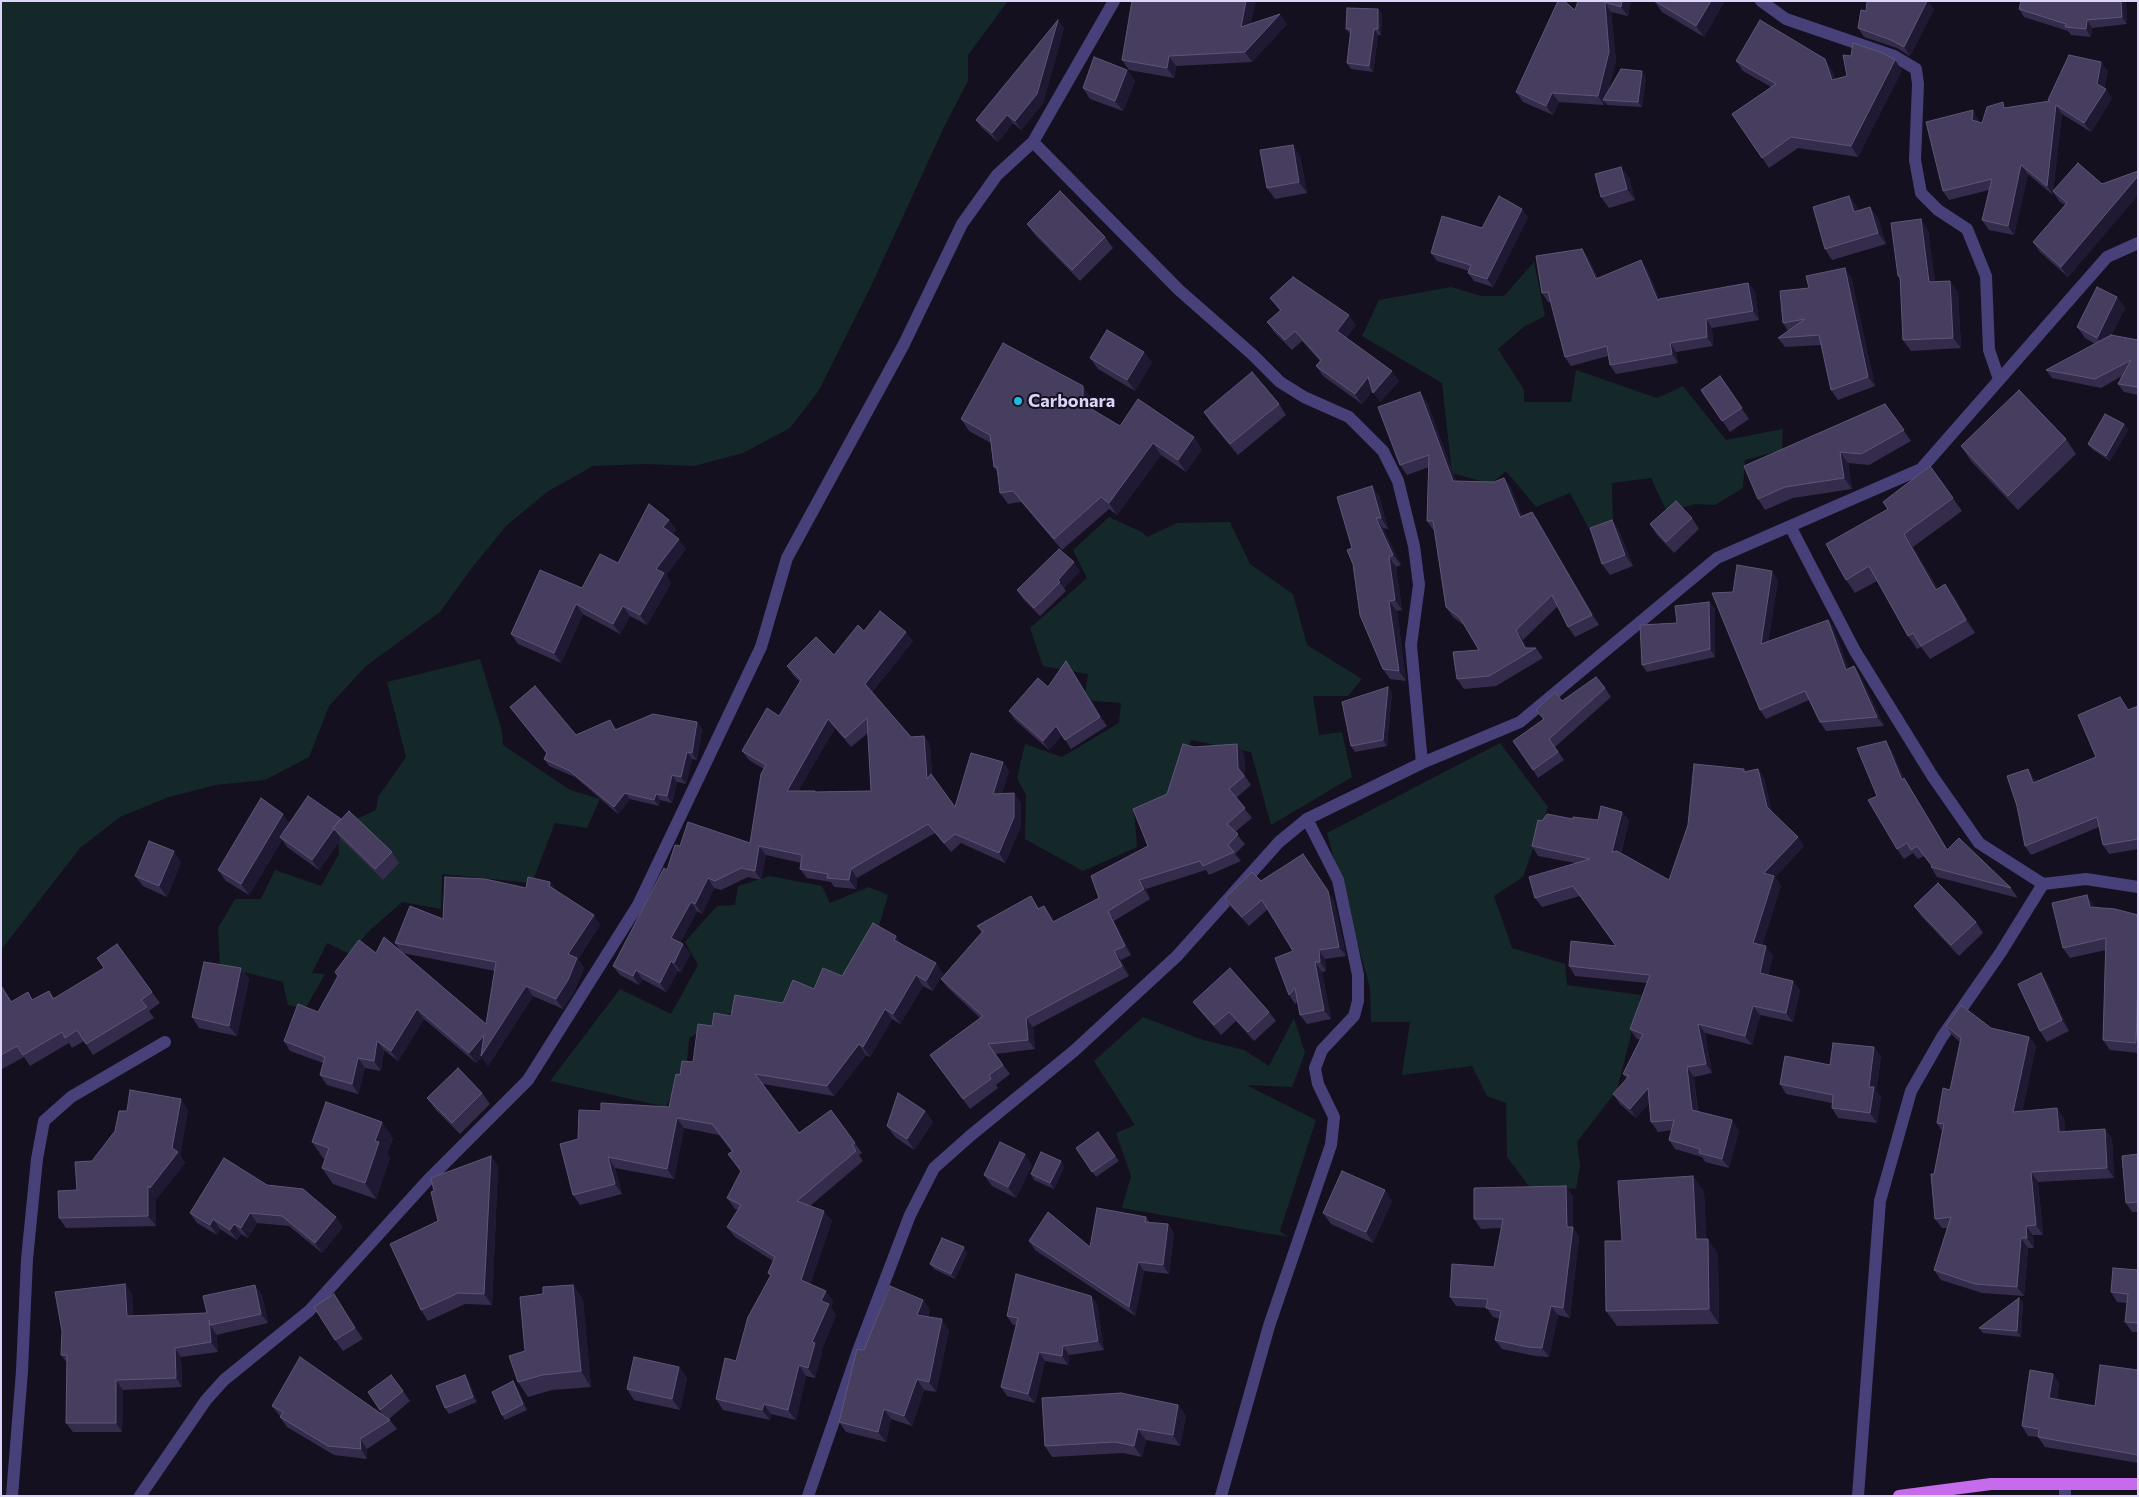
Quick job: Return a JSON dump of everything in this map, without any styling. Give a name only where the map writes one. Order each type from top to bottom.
[{"type":"main road","points":[[1898,1496],[1991,1484],[2065,1490],[2138,1484]]},
{"type":"street","points":[[140,1496],[206,1400],[224,1380],[309,1310],[427,1181],[528,1080],[638,905],[761,647],[787,558],[904,344],[962,224],[997,176],[1033,142],[1114,1]]},
{"type":"street","points":[[1761,1],[1786,19],[1894,56],[1916,69],[1918,84],[1915,160],[1921,194],[1938,210],[1967,230],[1986,276],[1989,350],[1999,380]]},
{"type":"street","points":[[1033,142],[1179,290],[1253,355],[1280,382],[1304,397],[1349,417],[1383,451],[1398,481],[1414,546],[1419,585],[1411,645],[1422,763]]},
{"type":"street","points":[[808,1496],[858,1351],[910,1215],[934,1168],[970,1136],[1074,1052],[1177,956],[1279,842],[1307,819],[1422,763],[1520,722],[1717,558],[1921,469],[2107,257],[2138,243]]},
{"type":"street","points":[[1790,526],[1855,651],[1932,777],[1979,843],[2043,884],[2086,879],[2138,887]]},
{"type":"street","points":[[1221,1496],[1269,1326],[1333,1135],[1334,1117],[1318,1084],[1315,1068],[1322,1050],[1354,1016],[1358,1001],[1358,975],[1338,880],[1307,819]]},
{"type":"street","points":[[1858,1496],[1880,1201],[1911,1091],[1942,1037],[2001,952],[2043,884]]},
{"type":"street","points":[[12,1496],[22,1371],[27,1258],[37,1159],[44,1121],[71,1097],[164,1042]]},
{"type":"green space","points":[[1,1],[1008,1],[968,55],[968,81],[944,127],[871,286],[819,390],[790,428],[743,453],[694,466],[645,464],[593,466],[547,492],[506,526],[471,569],[440,612],[366,666],[329,706],[309,757],[265,780],[215,785],[166,798],[120,817],[80,848],[1,950]]},
{"type":"green space","points":[[1534,262],[1545,316],[1525,326],[1498,349],[1524,390],[1524,402],[1571,402],[1576,370],[1657,398],[1683,386],[1726,440],[1783,429],[1782,450],[1745,460],[1743,488],[1715,505],[1695,504],[1667,512],[1651,478],[1612,483],[1613,528],[1589,529],[1570,493],[1536,507],[1506,471],[1491,484],[1452,473],[1442,383],[1362,336],[1379,300],[1451,287],[1481,296],[1504,296]]},
{"type":"green space","points":[[1109,517],[1142,532],[1147,537],[1177,523],[1230,522],[1250,564],[1293,594],[1307,645],[1362,679],[1348,696],[1313,696],[1319,735],[1342,732],[1352,777],[1271,825],[1251,752],[1191,740],[1174,795],[1134,810],[1137,847],[1083,871],[1025,839],[1026,795],[1017,778],[1025,744],[1062,757],[1119,723],[1121,703],[1084,700],[1088,674],[1043,666],[1030,628],[1087,578],[1073,550]]},
{"type":"green space","points":[[480,659],[502,731],[503,745],[570,790],[600,799],[587,828],[555,823],[532,883],[442,874],[441,909],[402,902],[368,932],[350,954],[327,943],[312,973],[325,974],[305,1009],[288,1005],[283,982],[220,966],[218,928],[235,899],[261,899],[275,870],[321,886],[339,854],[338,837],[354,820],[376,810],[378,797],[406,757],[387,682]]},
{"type":"green space","points":[[1500,743],[1548,807],[1523,877],[1494,896],[1512,948],[1565,964],[1567,985],[1641,995],[1617,1090],[1577,1142],[1580,1166],[1576,1189],[1529,1186],[1507,1157],[1506,1103],[1487,1096],[1472,1066],[1402,1075],[1410,1022],[1371,1022],[1370,988],[1327,833]]},
{"type":"green space","points":[[770,876],[822,886],[830,903],[869,887],[888,895],[878,929],[854,973],[823,992],[785,1003],[751,1001],[689,1038],[687,1064],[666,1107],[550,1081],[620,989],[671,1014],[698,965],[685,942],[717,906],[735,905],[738,886]]},
{"type":"green space","points":[[1143,1017],[1203,1040],[1244,1050],[1269,1066],[1294,1018],[1305,1053],[1292,1087],[1246,1085],[1316,1120],[1280,1231],[1288,1237],[1122,1208],[1131,1176],[1116,1133],[1135,1125],[1094,1061]]},
{"type":"building","points":[[1132,1],[1246,1],[1241,27],[1280,14],[1245,52],[1169,56],[1167,68],[1122,60]]},
{"type":"building","points":[[1558,1],[1564,1],[1575,10],[1578,1],[1622,1],[1621,7],[1605,2],[1609,52],[1598,96],[1552,93],[1546,106],[1516,92]]},
{"type":"building","points":[[1655,1],[1711,1],[1696,26]]},
{"type":"building","points":[[1867,1],[1927,1],[1904,47],[1891,40],[1858,28],[1861,10],[1866,11]]},
{"type":"building","points":[[2021,1],[2121,1],[2122,17],[2087,20],[2086,29],[2065,27],[2066,24],[2019,9]]},
{"type":"building","points":[[1347,8],[1378,9],[1378,29],[1374,29],[1369,66],[1347,63],[1351,29],[1346,29]]},
{"type":"building","points":[[1058,20],[1037,94],[1015,121],[1007,115],[992,133],[976,120]]},
{"type":"building","points":[[1760,20],[1825,59],[1832,80],[1847,76],[1843,55],[1851,56],[1853,43],[1883,53],[1895,60],[1851,146],[1791,137],[1762,158],[1732,114],[1776,84],[1736,61]]},
{"type":"building","points":[[2069,55],[2101,62],[2097,84],[2106,89],[2084,123],[2056,105],[2047,186],[2021,165],[2008,226],[1982,220],[1992,179],[1943,191],[1926,122],[1973,110],[1972,120],[1982,123],[1987,107],[2003,102],[2004,108],[2050,101],[2048,100]]},
{"type":"building","points":[[1094,57],[1127,70],[1115,101],[1083,88]]},
{"type":"building","points":[[1621,69],[1642,71],[1638,102],[1603,100]]},
{"type":"building","points":[[1293,145],[1299,182],[1267,188],[1260,150]]},
{"type":"building","points":[[2078,163],[2102,184],[2138,171],[2138,176],[2061,267],[2033,242],[2067,203],[2053,191]]},
{"type":"building","points":[[1621,167],[1627,189],[1601,197],[1595,174]]},
{"type":"building","points":[[1060,191],[1105,237],[1072,270],[1027,224]]},
{"type":"building","points":[[1499,196],[1522,209],[1487,279],[1468,273],[1471,265],[1431,253],[1442,216],[1482,228]]},
{"type":"building","points":[[1849,196],[1854,212],[1870,207],[1878,233],[1825,249],[1813,207]]},
{"type":"building","points":[[1921,219],[1929,282],[1950,281],[1953,338],[1903,340],[1900,276],[1898,276],[1891,223]]},
{"type":"building","points":[[1582,249],[1596,279],[1641,260],[1658,301],[1659,299],[1748,283],[1753,311],[1706,319],[1707,337],[1670,343],[1672,354],[1610,365],[1607,346],[1565,357],[1548,292],[1542,293],[1536,256]]},
{"type":"building","points":[[1845,268],[1868,377],[1831,390],[1819,335],[1778,338],[1805,319],[1783,323],[1780,291],[1809,288],[1806,276]]},
{"type":"building","points":[[1293,277],[1349,315],[1337,331],[1392,371],[1373,393],[1368,377],[1355,394],[1316,366],[1321,360],[1295,331],[1285,340],[1267,322],[1281,310],[1270,298]]},
{"type":"building","points":[[2097,287],[2117,297],[2097,338],[2077,327]]},
{"type":"building","points":[[1107,330],[1144,352],[1127,380],[1090,358]]},
{"type":"building","points":[[2111,335],[2138,340],[2138,387],[2118,384],[2131,360],[2095,379],[2046,370]]},
{"type":"building","points":[[1003,343],[1083,386],[1083,404],[1120,426],[1138,399],[1194,437],[1178,460],[1153,443],[1109,503],[1101,497],[1054,539],[1013,491],[1000,493],[990,435],[961,419]]},
{"type":"building","points":[[1252,372],[1279,404],[1230,444],[1204,412]]},
{"type":"building","points":[[1720,376],[1742,408],[1722,421],[1701,390]]},
{"type":"building","points":[[2019,390],[2066,439],[2008,496],[1961,446]]},
{"type":"building","points":[[1420,392],[1453,481],[1494,482],[1504,478],[1520,517],[1532,512],[1592,615],[1568,627],[1552,595],[1516,630],[1525,648],[1536,648],[1489,676],[1457,679],[1453,652],[1479,650],[1460,618],[1446,607],[1433,521],[1427,521],[1429,455],[1400,465],[1378,407]]},
{"type":"building","points":[[1885,404],[1904,430],[1861,454],[1840,452],[1844,478],[1785,487],[1758,499],[1744,466]]},
{"type":"building","points":[[2105,414],[2124,424],[2106,456],[2088,444]]},
{"type":"building","points":[[1930,466],[1953,498],[1904,534],[1936,590],[1945,584],[1966,620],[1921,646],[1913,633],[1908,636],[1869,566],[1846,580],[1826,544],[1888,509],[1883,502]]},
{"type":"building","points":[[1372,486],[1381,518],[1376,518],[1393,555],[1389,557],[1395,600],[1389,601],[1399,671],[1383,669],[1360,615],[1353,564],[1347,550],[1352,548],[1337,497]]},
{"type":"building","points":[[1676,501],[1692,518],[1666,542],[1650,524]]},
{"type":"building","points":[[649,504],[669,520],[663,527],[679,539],[656,569],[664,573],[640,615],[623,606],[613,624],[576,604],[554,653],[511,634],[540,570],[582,588],[600,554],[618,563]]},
{"type":"building","points":[[1612,520],[1625,555],[1602,564],[1590,528]]},
{"type":"building","points":[[1059,549],[1074,562],[1058,580],[1060,582],[1034,608],[1017,590]]},
{"type":"building","points":[[1737,565],[1772,571],[1761,644],[1828,620],[1846,670],[1854,666],[1877,717],[1820,722],[1805,691],[1760,710],[1712,593],[1733,592]]},
{"type":"building","points":[[1709,602],[1710,649],[1642,665],[1640,625],[1677,623],[1675,606]]},
{"type":"building","points":[[880,611],[906,632],[865,684],[911,737],[924,736],[927,779],[931,774],[955,807],[971,753],[1003,762],[993,794],[1014,793],[1014,817],[999,853],[955,834],[944,843],[928,824],[851,869],[849,880],[827,878],[828,874],[800,869],[802,855],[759,846],[755,871],[741,868],[715,881],[708,878],[695,904],[691,902],[671,938],[683,944],[674,963],[671,961],[660,983],[636,970],[633,976],[613,966],[664,868],[667,870],[675,845],[680,846],[688,822],[750,843],[761,774],[766,765],[742,751],[767,708],[779,716],[801,680],[787,666],[816,637],[834,655],[858,625],[864,631]],"holes":[[[867,718],[871,791],[815,792],[787,791],[828,719],[845,738]]]},
{"type":"building","points":[[1066,661],[1100,717],[1065,740],[1056,726],[1043,741],[1009,711],[1038,678],[1048,687]]},
{"type":"building","points":[[1596,677],[1605,688],[1549,739],[1558,752],[1533,770],[1513,741],[1544,719],[1536,710],[1555,692],[1562,701]]},
{"type":"building","points":[[535,686],[576,735],[610,720],[615,730],[653,714],[697,722],[692,753],[687,752],[681,777],[672,775],[667,796],[656,794],[654,800],[625,793],[614,807],[570,771],[544,759],[547,753],[510,707]]},
{"type":"building","points":[[1388,687],[1383,740],[1351,746],[1342,702]]},
{"type":"building","points":[[2120,697],[2128,710],[2138,706],[2138,839],[2103,845],[2097,817],[2025,846],[2017,806],[2007,776],[2028,769],[2033,783],[2096,757],[2078,715]]},
{"type":"building","points":[[1886,741],[1902,780],[1904,778],[1947,850],[1959,838],[2011,888],[1931,867],[1917,846],[1911,850],[1907,843],[1897,849],[1868,800],[1877,796],[1857,748]]},
{"type":"building","points":[[1183,744],[1194,747],[1237,744],[1238,768],[1244,776],[1229,789],[1245,808],[1227,824],[1238,834],[1228,845],[1234,852],[1203,866],[1200,861],[1139,880],[1144,889],[1108,911],[1125,946],[1114,951],[1122,966],[1026,1018],[1028,1040],[988,1044],[1003,1065],[989,1075],[991,1079],[963,1099],[930,1055],[983,1016],[941,979],[983,931],[977,926],[1031,896],[1038,909],[1044,906],[1053,922],[1099,898],[1091,876],[1148,846],[1133,809],[1167,794]]},
{"type":"building","points":[[1694,764],[1744,769],[1744,772],[1758,769],[1767,807],[1798,837],[1764,873],[1774,876],[1753,943],[1766,946],[1760,973],[1793,981],[1786,1013],[1753,1006],[1745,1036],[1698,1024],[1706,1064],[1687,1067],[1692,1110],[1732,1120],[1722,1159],[1699,1153],[1700,1149],[1669,1140],[1674,1120],[1651,1122],[1648,1088],[1630,1109],[1613,1094],[1629,1076],[1623,1074],[1643,1034],[1630,1029],[1650,975],[1569,966],[1571,941],[1616,946],[1573,886],[1535,898],[1529,877],[1590,859],[1532,846],[1538,820],[1542,821],[1547,814],[1573,819],[1573,817],[1598,820],[1601,806],[1622,812],[1612,852],[1617,851],[1669,880],[1688,825]]},
{"type":"building","points":[[308,796],[341,819],[312,860],[280,837]]},
{"type":"building","points":[[261,798],[283,814],[241,884],[218,870]]},
{"type":"building","points":[[349,811],[392,852],[375,869],[333,828]]},
{"type":"building","points":[[149,841],[174,851],[159,886],[135,876]]},
{"type":"building","points":[[1303,854],[1328,891],[1339,947],[1319,950],[1320,962],[1315,962],[1324,1010],[1300,1015],[1295,988],[1289,995],[1275,958],[1293,951],[1262,900],[1242,917],[1225,898],[1252,872],[1261,881]]},
{"type":"building","points":[[445,877],[485,879],[526,888],[528,877],[550,882],[549,886],[594,915],[568,954],[577,958],[568,980],[556,999],[526,986],[481,1056],[484,1035],[469,1053],[417,1009],[391,1051],[377,1041],[374,1061],[358,1058],[352,1084],[320,1075],[325,1057],[284,1041],[298,1004],[318,1012],[338,976],[335,972],[359,940],[376,953],[384,937],[486,1024],[496,962],[395,943],[410,906],[443,919]]},
{"type":"building","points":[[1938,883],[1976,922],[1951,945],[1914,906]]},
{"type":"building","points":[[2087,895],[2090,907],[2115,909],[2138,915],[2136,1043],[2103,1040],[2106,938],[2063,948],[2052,903]]},
{"type":"building","points":[[873,923],[896,936],[894,940],[936,963],[926,981],[916,975],[893,1014],[885,1009],[863,1047],[859,1044],[827,1086],[755,1074],[799,1133],[831,1110],[855,1143],[852,1145],[856,1151],[797,1201],[824,1211],[801,1280],[826,1291],[821,1301],[829,1304],[812,1342],[815,1343],[808,1368],[799,1365],[788,1410],[764,1404],[762,1410],[716,1399],[725,1358],[736,1361],[748,1317],[771,1275],[768,1273],[775,1257],[727,1227],[741,1205],[727,1198],[741,1171],[728,1154],[733,1151],[712,1124],[677,1118],[667,1169],[608,1157],[615,1184],[573,1195],[560,1144],[578,1139],[579,1110],[601,1111],[601,1103],[669,1107],[676,1074],[680,1075],[682,1061],[693,1062],[698,1024],[712,1026],[714,1013],[731,1016],[735,995],[783,1003],[793,980],[814,989],[823,968],[842,976]]},
{"type":"building","points":[[117,944],[152,992],[141,1000],[147,1007],[86,1044],[77,1030],[65,1038],[62,1032],[23,1055],[17,1046],[1,1055],[1,986],[11,1002],[28,992],[32,1000],[49,991],[53,999],[104,968],[97,958]]},
{"type":"building","points":[[204,962],[241,968],[229,1026],[192,1017]]},
{"type":"building","points":[[1230,968],[1269,1012],[1248,1032],[1229,1012],[1214,1025],[1193,1002]]},
{"type":"building","points":[[2041,973],[2062,1020],[2040,1031],[2018,984]]},
{"type":"building","points":[[1961,1005],[1991,1028],[2029,1037],[2013,1112],[2057,1108],[2059,1132],[2105,1129],[2107,1168],[2031,1172],[2036,1225],[2026,1226],[2027,1238],[2021,1238],[2017,1287],[1975,1284],[1934,1270],[1951,1217],[1935,1219],[1931,1174],[1934,1174],[1944,1124],[1937,1123],[1943,1088],[1950,1090],[1961,1038],[1946,1026]]},
{"type":"building","points":[[1833,1043],[1874,1047],[1869,1087],[1874,1087],[1870,1113],[1832,1108],[1833,1095],[1780,1084],[1785,1056],[1830,1065]]},
{"type":"building","points":[[458,1068],[482,1093],[452,1123],[427,1098]]},
{"type":"building","points":[[130,1090],[181,1099],[172,1148],[178,1152],[150,1188],[148,1186],[148,1216],[59,1218],[58,1191],[77,1190],[75,1162],[92,1161],[115,1131],[119,1111],[127,1111]]},
{"type":"building","points":[[898,1093],[925,1111],[907,1139],[887,1126]]},
{"type":"building","points":[[326,1102],[382,1122],[375,1141],[379,1142],[365,1183],[322,1168],[329,1148],[312,1142]]},
{"type":"building","points":[[1098,1132],[1115,1156],[1092,1172],[1076,1148]]},
{"type":"building","points":[[1000,1142],[1025,1154],[1008,1187],[984,1175]]},
{"type":"building","points":[[1041,1152],[1061,1161],[1050,1183],[1031,1174]]},
{"type":"building","points":[[2138,1154],[2138,1202],[2126,1203],[2122,1156]]},
{"type":"building","points":[[491,1156],[484,1294],[458,1293],[421,1310],[390,1244],[438,1221],[431,1192],[434,1191],[431,1178]]},
{"type":"building","points":[[224,1158],[267,1185],[303,1189],[336,1217],[315,1243],[282,1216],[250,1213],[241,1228],[234,1224],[230,1230],[213,1219],[210,1225],[190,1213]]},
{"type":"building","points":[[1342,1171],[1385,1190],[1366,1232],[1323,1213]]},
{"type":"building","points":[[1693,1176],[1696,1239],[1708,1239],[1709,1309],[1606,1311],[1605,1241],[1622,1241],[1618,1181]]},
{"type":"building","points":[[1566,1186],[1567,1227],[1573,1227],[1563,1308],[1551,1306],[1542,1348],[1495,1340],[1501,1311],[1486,1308],[1488,1299],[1450,1297],[1452,1264],[1494,1267],[1503,1219],[1474,1219],[1474,1188]]},
{"type":"building","points":[[1097,1208],[1146,1217],[1145,1222],[1168,1224],[1163,1265],[1138,1262],[1129,1307],[1029,1241],[1048,1212],[1090,1247]]},
{"type":"building","points":[[942,1238],[964,1247],[951,1274],[930,1264]]},
{"type":"building","points":[[2113,1268],[2138,1270],[2138,1323],[2125,1322],[2128,1294],[2111,1292]]},
{"type":"building","points":[[1016,1274],[1091,1296],[1098,1341],[1063,1346],[1062,1356],[1039,1352],[1028,1394],[1001,1387],[1018,1318],[1007,1316]]},
{"type":"building","points":[[125,1284],[127,1316],[207,1313],[203,1296],[255,1285],[261,1314],[210,1325],[209,1320],[211,1342],[175,1348],[176,1378],[116,1380],[116,1423],[66,1423],[67,1355],[61,1355],[62,1331],[55,1292]]},
{"type":"building","points":[[573,1285],[581,1371],[542,1375],[518,1382],[509,1356],[525,1351],[520,1297],[543,1294],[543,1287]]},
{"type":"building","points":[[890,1286],[923,1300],[917,1315],[942,1319],[929,1382],[917,1379],[904,1416],[884,1409],[878,1432],[839,1422],[857,1349],[864,1350]]},
{"type":"building","points":[[334,1294],[355,1328],[335,1340],[314,1307]]},
{"type":"building","points":[[2019,1298],[2017,1331],[1979,1328]]},
{"type":"building","points":[[300,1357],[390,1420],[360,1439],[361,1449],[328,1446],[280,1417],[283,1412],[272,1406]]},
{"type":"building","points":[[634,1357],[679,1367],[672,1399],[627,1389]]},
{"type":"building","points":[[2100,1365],[2138,1370],[2138,1455],[2038,1437],[2039,1429],[2022,1426],[2030,1370],[2053,1374],[2049,1398],[2095,1406]]},
{"type":"building","points":[[391,1375],[403,1391],[380,1410],[368,1392]]},
{"type":"building","points":[[465,1375],[473,1397],[445,1408],[436,1386]]},
{"type":"building","points":[[513,1381],[523,1404],[502,1415],[492,1392]]},
{"type":"building","points":[[1121,1393],[1178,1405],[1173,1435],[1138,1429],[1134,1446],[1115,1442],[1045,1446],[1042,1398]]},
{"type":"place","name":"Carbonara","points":[[1018,401]]}]
